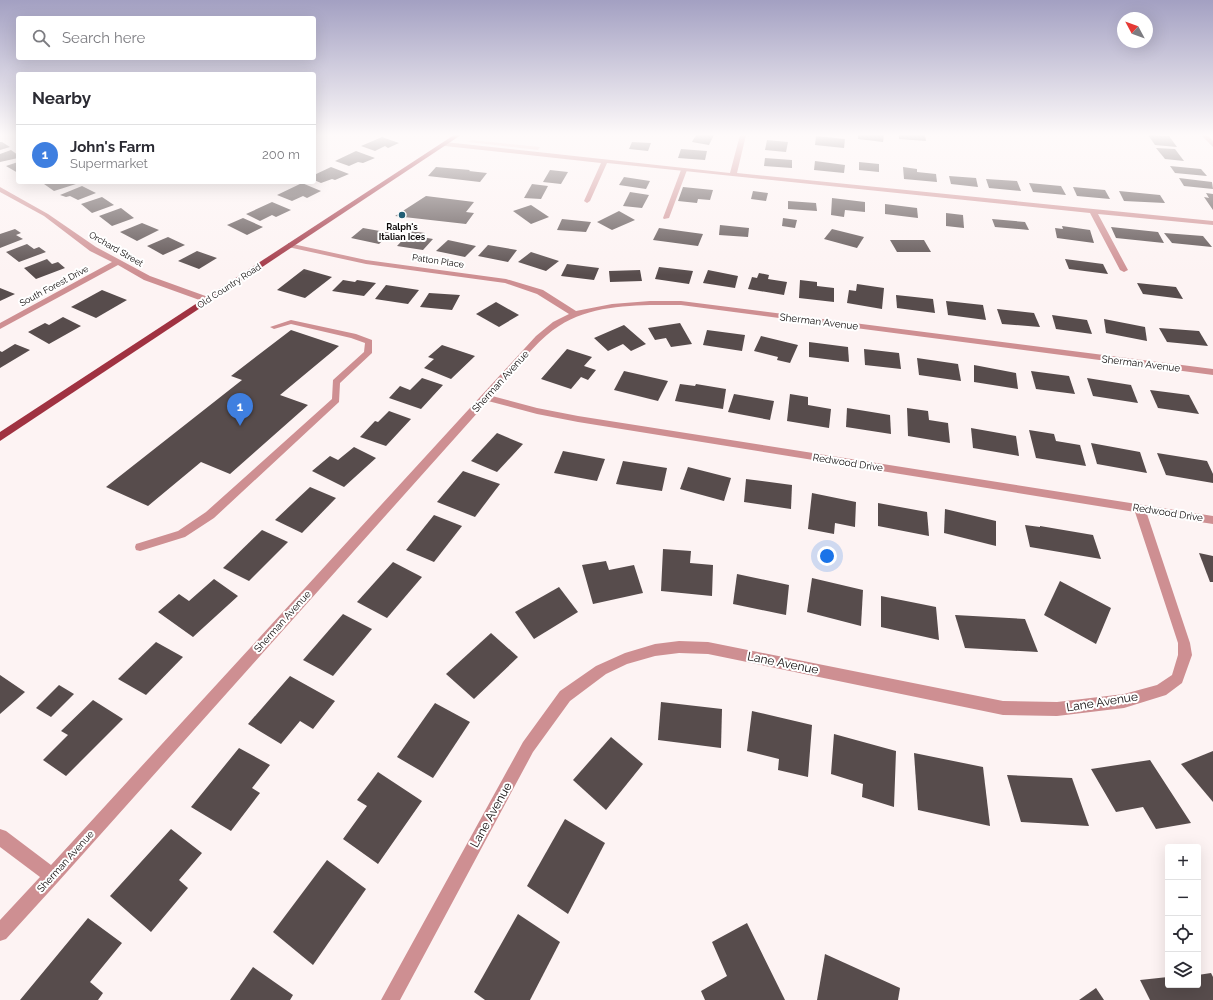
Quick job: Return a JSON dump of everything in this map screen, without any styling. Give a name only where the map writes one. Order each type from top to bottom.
[{"type":"main road","name":"Old Country Road","points":[[0,437],[388,182]]},
{"type":"street","points":[[587,201],[596,182]]},
{"type":"street","points":[[800,182],[1213,224]]},
{"type":"street","name":"Orchard Street","points":[[0,189],[46,215],[93,249],[146,278],[208,300]]},
{"type":"street","points":[[1093,211],[1124,270]]},
{"type":"street","name":"Patton Place","points":[[291,246],[366,262],[506,281],[540,292],[575,314]]},
{"type":"street","name":"South Forest Drive","points":[[0,326],[118,262]]},
{"type":"street","name":"Sherman Avenue","points":[[0,934],[539,338],[556,324],[575,314],[612,306],[650,303],[681,303],[1213,372]]},
{"type":"street","name":"Redwood Drive","points":[[485,397],[536,412],[1213,520]]},
{"type":"street","name":"Lane Avenue","points":[[390,1000],[528,747],[565,696],[601,670],[625,659],[655,650],[679,647],[708,648],[1003,708],[1057,709],[1124,700],[1161,690],[1177,679],[1185,655],[1184,644],[1139,508]]},
{"type":"street","points":[[0,837],[52,876]]},
{"type":"lane","points":[[666,218],[680,182]]},
{"type":"lane","points":[[140,547],[181,534],[210,515],[336,400],[336,382],[368,353],[369,342],[353,336],[291,322],[274,327]]},
{"type":"building","points":[[543,182],[562,182],[561,184]]},
{"type":"building","points":[[621,182],[650,182],[646,189],[619,185]]},
{"type":"building","points":[[950,182],[977,182],[978,187],[951,184]]},
{"type":"building","points":[[987,182],[1017,182],[1021,191],[989,188]]},
{"type":"building","points":[[1181,182],[1209,182],[1212,182],[1213,189],[1184,186]]},
{"type":"building","points":[[1029,183],[1061,186],[1066,195],[1033,192]]},
{"type":"building","points":[[44,184],[76,184],[54,191]]},
{"type":"building","points":[[300,184],[304,184],[321,191],[307,198],[303,196],[292,201],[277,195]]},
{"type":"building","points":[[532,184],[548,186],[541,199],[524,198]]},
{"type":"building","points":[[82,186],[96,193],[78,200],[70,196],[66,197],[60,195]]},
{"type":"building","points":[[683,187],[713,190],[710,200],[698,199],[697,203],[678,201]]},
{"type":"building","points":[[1073,187],[1105,190],[1110,199],[1077,196]]},
{"type":"building","points":[[753,191],[768,193],[766,201],[751,199]]},
{"type":"building","points":[[1119,191],[1160,195],[1165,203],[1124,201]]},
{"type":"building","points":[[630,192],[649,195],[642,208],[623,206]]},
{"type":"building","points":[[1206,193],[1213,194],[1213,210],[1204,197],[1209,198]]},
{"type":"building","points":[[426,196],[474,202],[466,212],[474,213],[466,224],[395,216]]},
{"type":"building","points":[[102,197],[114,205],[92,213],[81,204]]},
{"type":"building","points":[[832,198],[865,202],[865,212],[845,210],[844,217],[831,215]]},
{"type":"building","points":[[788,201],[816,203],[817,211],[788,209]]},
{"type":"building","points":[[272,202],[291,210],[276,217],[272,215],[260,221],[246,214]]},
{"type":"building","points":[[885,204],[917,208],[918,218],[885,214]]},
{"type":"building","points":[[531,205],[549,217],[531,224],[513,211]]},
{"type":"building","points":[[121,208],[134,218],[112,226],[99,216]]},
{"type":"building","points":[[619,211],[635,220],[612,230],[597,222]]},
{"type":"building","points":[[946,213],[963,215],[964,228],[946,226]]},
{"type":"building","points":[[243,218],[263,227],[247,235],[227,225]]},
{"type":"building","points":[[783,218],[797,220],[795,228],[782,226]]},
{"type":"building","points":[[562,219],[591,222],[586,232],[557,230]]},
{"type":"building","points":[[992,219],[1025,222],[1029,230],[995,227]]},
{"type":"building","points":[[142,223],[159,230],[137,241],[120,232]]},
{"type":"building","points":[[720,225],[749,228],[748,237],[719,235]]},
{"type":"building","points":[[1062,226],[1090,230],[1094,243],[1057,238],[1055,228],[1063,229]]},
{"type":"building","points":[[1111,227],[1158,232],[1164,243],[1116,238]]},
{"type":"building","points":[[363,228],[391,233],[379,244],[351,238]]},
{"type":"building","points":[[659,228],[703,234],[698,246],[653,240]]},
{"type":"building","points":[[15,229],[21,233],[16,235],[23,239],[0,248],[0,234]]},
{"type":"building","points":[[832,229],[864,237],[857,248],[824,239]]},
{"type":"building","points":[[411,231],[425,233],[422,237],[433,239],[423,250],[397,246]]},
{"type":"building","points":[[1164,233],[1203,236],[1212,247],[1172,243]]},
{"type":"building","points":[[168,237],[185,245],[163,255],[147,246]]},
{"type":"building","points":[[448,240],[476,246],[465,257],[436,251]]},
{"type":"building","points":[[890,240],[924,240],[931,252],[897,252]]},
{"type":"building","points":[[27,244],[34,249],[39,247],[46,252],[19,262],[6,252]]},
{"type":"building","points":[[488,245],[517,250],[508,262],[478,256]]},
{"type":"building","points":[[197,251],[217,258],[199,269],[178,261]]},
{"type":"building","points":[[531,252],[559,261],[546,271],[518,262]]},
{"type":"building","points":[[47,259],[52,264],[58,262],[65,268],[36,279],[24,268]]},
{"type":"building","points":[[1065,259],[1103,264],[1108,274],[1069,269]]},
{"type":"building","points":[[567,264],[599,268],[594,280],[561,276]]},
{"type":"building","points":[[659,267],[693,271],[689,284],[655,279]]},
{"type":"building","points":[[304,269],[332,277],[305,298],[277,290]]},
{"type":"building","points":[[640,270],[642,281],[610,282],[609,271]]},
{"type":"building","points":[[708,270],[738,276],[735,288],[703,283]]},
{"type":"building","points":[[759,273],[769,275],[768,279],[787,282],[784,295],[748,289],[752,277],[757,278]]},
{"type":"building","points":[[343,280],[355,282],[357,280],[376,283],[364,296],[332,291]]},
{"type":"building","points":[[800,280],[817,282],[817,286],[834,288],[834,302],[799,298]]},
{"type":"building","points":[[1137,283],[1176,287],[1183,299],[1143,294]]},
{"type":"building","points":[[857,284],[884,288],[882,309],[847,303],[849,290],[856,291]]},
{"type":"building","points":[[386,285],[419,290],[408,304],[375,299]]},
{"type":"building","points":[[0,288],[15,294],[0,301]]},
{"type":"building","points":[[102,290],[127,300],[96,318],[71,307]]},
{"type":"building","points":[[429,293],[460,295],[452,310],[420,307]]},
{"type":"building","points":[[896,295],[933,299],[935,313],[897,308]]},
{"type":"building","points":[[946,301],[983,305],[986,320],[948,315]]},
{"type":"building","points":[[496,302],[519,315],[499,327],[476,314]]},
{"type":"building","points":[[997,309],[1034,313],[1040,327],[1002,324]]},
{"type":"building","points":[[1052,315],[1087,320],[1092,334],[1056,329]]},
{"type":"building","points":[[63,317],[81,326],[49,344],[28,332],[45,323],[49,325]]},
{"type":"building","points":[[1104,319],[1145,327],[1147,341],[1106,333]]},
{"type":"building","points":[[680,323],[692,344],[671,347],[666,338],[655,340],[648,328]]},
{"type":"building","points":[[624,325],[646,344],[631,351],[623,344],[608,351],[594,338]]},
{"type":"building","points":[[1159,328],[1199,331],[1208,346],[1167,342]]},
{"type":"building","points":[[291,330],[339,346],[280,395],[308,405],[230,474],[201,462],[148,506],[106,487],[242,380],[231,376]]},
{"type":"building","points":[[707,330],[745,335],[742,351],[703,345]]},
{"type":"building","points":[[761,336],[798,345],[790,363],[777,360],[778,357],[754,351]]},
{"type":"building","points":[[809,342],[848,347],[849,362],[809,357]]},
{"type":"building","points":[[15,344],[30,350],[0,368],[0,351],[2,352]]},
{"type":"building","points":[[442,345],[475,356],[451,379],[424,368],[434,359],[428,357]]},
{"type":"building","points":[[567,349],[592,357],[584,366],[596,370],[588,380],[581,377],[571,389],[541,379]]},
{"type":"building","points":[[864,349],[899,353],[901,369],[865,365]]},
{"type":"building","points":[[917,358],[958,364],[961,381],[919,375]]},
{"type":"building","points":[[974,365],[1016,373],[1018,389],[974,382]]},
{"type":"building","points":[[624,371],[668,381],[658,401],[614,390]]},
{"type":"building","points":[[1031,371],[1069,376],[1075,394],[1036,389]]},
{"type":"building","points":[[422,378],[443,385],[421,409],[389,398],[400,386],[410,390]]},
{"type":"building","points":[[1087,378],[1131,385],[1138,403],[1093,396]]},
{"type":"building","points":[[680,384],[695,386],[696,384],[726,389],[723,409],[675,401]]},
{"type":"building","points":[[1150,390],[1189,395],[1199,414],[1158,408]]},
{"type":"building","points":[[734,394],[774,401],[770,420],[728,412]]},
{"type":"building","points":[[790,394],[808,397],[808,405],[831,409],[829,428],[787,421]]},
{"type":"building","points":[[847,408],[890,415],[891,434],[846,427]]},
{"type":"building","points":[[907,408],[928,411],[929,420],[948,423],[950,443],[908,436]]},
{"type":"building","points":[[389,411],[411,419],[386,446],[360,437],[375,421],[378,422]]},
{"type":"building","points":[[971,428],[1016,436],[1019,456],[973,448]]},
{"type":"building","points":[[1029,430],[1054,434],[1056,441],[1080,445],[1086,466],[1036,458]]},
{"type":"building","points":[[497,433],[523,444],[497,472],[471,461]]},
{"type":"building","points":[[1091,443],[1140,452],[1147,473],[1097,464]]},
{"type":"building","points":[[354,447],[376,458],[344,487],[312,471],[330,456],[338,460]]},
{"type":"building","points":[[563,451],[605,459],[597,481],[554,473]]},
{"type":"building","points":[[1157,453],[1207,461],[1213,474],[1213,483],[1166,475]]},
{"type":"building","points":[[623,461],[667,468],[662,491],[616,484]]},
{"type":"building","points":[[688,467],[731,478],[724,501],[680,489]]},
{"type":"building","points":[[463,471],[500,484],[475,517],[437,502]]},
{"type":"building","points":[[746,479],[792,485],[791,509],[744,502]]},
{"type":"building","points":[[310,487],[336,498],[302,533],[275,520]]},
{"type":"building","points":[[812,493],[856,502],[855,527],[835,523],[834,534],[808,529]]},
{"type":"building","points":[[878,503],[927,512],[929,536],[878,526]]},
{"type":"building","points":[[945,509],[996,521],[996,546],[944,533]]},
{"type":"building","points":[[434,515],[462,526],[434,562],[406,550]]},
{"type":"building","points":[[1025,525],[1093,535],[1101,559],[1030,547]]},
{"type":"building","points":[[262,530],[288,542],[249,581],[223,568]]},
{"type":"building","points":[[663,549],[691,551],[690,563],[713,565],[712,596],[661,591]]},
{"type":"building","points":[[1199,553],[1213,556],[1213,582],[1210,582]]},
{"type":"building","points":[[606,561],[609,570],[634,565],[643,593],[593,604],[582,565]]},
{"type":"building","points":[[393,562],[422,577],[387,618],[357,602]]},
{"type":"building","points":[[737,574],[789,585],[786,615],[733,604]]},
{"type":"building","points":[[812,578],[863,590],[861,626],[807,612]]},
{"type":"building","points":[[214,579],[238,596],[193,637],[158,612],[179,594],[189,601]]},
{"type":"building","points":[[1060,581],[1111,608],[1096,644],[1044,615]]},
{"type":"building","points":[[559,587],[578,612],[534,639],[515,612]]},
{"type":"building","points":[[881,596],[936,607],[939,640],[881,627]]},
{"type":"building","points":[[343,614],[372,629],[333,676],[303,660]]},
{"type":"building","points":[[955,615],[1025,619],[1038,652],[965,648]]},
{"type":"building","points":[[491,633],[518,657],[474,699],[446,674]]},
{"type":"building","points":[[156,642],[183,657],[146,695],[118,679]]},
{"type":"building","points":[[0,675],[25,692],[0,714]]},
{"type":"building","points":[[290,676],[335,701],[313,729],[300,721],[281,744],[248,724]]},
{"type":"building","points":[[59,685],[74,694],[51,717],[36,708]]},
{"type":"building","points":[[93,700],[123,719],[66,776],[43,760],[68,735],[61,731]]},
{"type":"building","points":[[661,702],[722,709],[721,748],[658,740]]},
{"type":"building","points":[[435,703],[470,722],[433,778],[397,757]]},
{"type":"building","points":[[752,711],[812,725],[808,777],[778,770],[779,759],[747,751]]},
{"type":"building","points":[[834,734],[896,751],[894,807],[862,797],[863,784],[831,774]]},
{"type":"building","points":[[611,737],[643,764],[606,810],[573,780]]},
{"type":"building","points":[[239,748],[270,765],[252,788],[260,793],[231,831],[191,807]]},
{"type":"building","points":[[1213,751],[1213,802],[1181,764]]},
{"type":"building","points":[[914,753],[983,767],[990,826],[918,810]]},
{"type":"building","points":[[1150,760],[1191,823],[1156,829],[1143,807],[1116,812],[1091,769]]},
{"type":"building","points":[[378,772],[422,801],[378,864],[343,839],[367,806],[357,800]]},
{"type":"building","points":[[1007,775],[1072,778],[1089,826],[1021,822]]},
{"type":"building","points":[[565,819],[605,843],[568,914],[527,886]]},
{"type":"building","points":[[171,829],[202,853],[179,880],[188,888],[151,932],[110,896]]},
{"type":"building","points":[[327,860],[366,889],[313,965],[273,932]]},
{"type":"building","points":[[518,914],[560,942],[530,1000],[485,1000],[474,992]]},
{"type":"building","points":[[88,918],[122,943],[90,982],[103,993],[98,1000],[20,1000]]},
{"type":"building","points":[[747,923],[785,1000],[705,1000],[701,991],[727,976],[712,942]]},
{"type":"building","points":[[825,954],[900,988],[898,1000],[817,1000]]},
{"type":"building","points":[[253,967],[293,995],[290,1000],[230,1000]]},
{"type":"building","points":[[1211,973],[1213,977],[1213,1000],[1150,1000],[1140,980],[1165,977],[1165,988],[1201,988],[1201,975]]},
{"type":"building","points":[[1096,988],[1104,1000],[1079,1000]]},
{"type":"place","name":"Ralph's Italian Ices","points":[[402,215]]},
{"type":"place","name":"John's Farm","points":[[240,426]]}]
